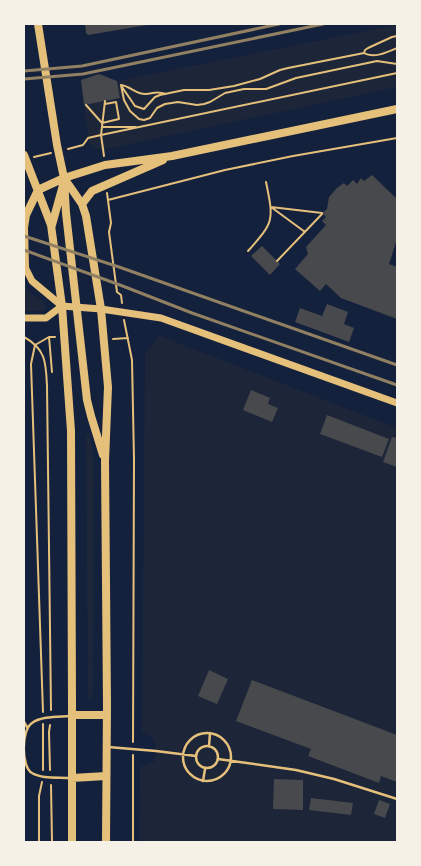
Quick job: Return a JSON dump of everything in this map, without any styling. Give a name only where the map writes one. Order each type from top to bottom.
[{"type":"main road","points":[[38,24],[64,178],[66,213],[87,400],[105,461]]},
{"type":"main road","points":[[397,110],[172,156],[105,165],[64,178],[38,190],[26,215],[24,228],[24,267],[32,281],[62,306],[101,309],[161,318],[397,403]]},
{"type":"main road","points":[[24,155],[51,225],[62,306],[71,431],[72,842]]},
{"type":"main road","points":[[82,204],[92,191],[172,156]]},
{"type":"main road","points":[[64,178],[82,204],[86,216],[101,309],[108,387],[105,461],[106,842]]},
{"type":"main road","points":[[51,225],[64,178]]},
{"type":"main road","points":[[24,318],[46,318],[62,306]]},
{"type":"main road","points":[[72,715],[106,715]]},
{"type":"main road","points":[[72,778],[106,776]]},
{"type":"lane","points":[[72,715],[32,722],[27,727],[24,736],[27,770],[43,777],[72,778]]},
{"type":"lane","points":[[24,722],[27,727]]},
{"type":"lane","points":[[202,733],[210,733],[224,740],[231,754],[230,762],[228,769],[223,775],[217,779],[203,781],[194,778],[187,772],[183,763],[183,754],[189,740],[202,733]]},
{"type":"lane","points":[[209,746],[210,733]]},
{"type":"lane","points":[[209,746],[214,748],[218,759],[216,765],[205,769],[196,761],[196,756],[198,750],[209,746]]},
{"type":"lane","points":[[106,747],[133,748],[196,756]]},
{"type":"lane","points":[[218,759],[305,772],[374,790],[397,799]]},
{"type":"lane","points":[[203,781],[205,769]]},
{"type":"path","points":[[364,53],[365,50],[373,45],[397,36]]},
{"type":"path","points":[[121,85],[133,104],[142,109],[155,97],[167,94],[184,90],[226,88],[260,79],[280,70],[364,53],[370,56],[397,48]]},
{"type":"path","points":[[121,85],[124,100],[130,111],[139,119],[144,120],[150,118],[156,108],[165,104],[178,102],[197,105],[204,104],[229,92],[244,89],[266,89],[296,78],[377,61],[397,64]]},
{"type":"path","points":[[88,138],[397,73]]},
{"type":"path","points":[[121,85],[130,87],[139,93],[156,92],[167,94]]},
{"type":"path","points":[[102,123],[119,119],[116,102],[104,103],[102,123],[102,127],[101,135],[105,165]]},
{"type":"path","points":[[86,105],[102,123]]},
{"type":"path","points":[[102,127],[141,127]]},
{"type":"path","points":[[108,200],[244,166],[397,138]]},
{"type":"path","points":[[248,251],[268,227],[271,219],[271,207],[266,182]]},
{"type":"path","points":[[106,186],[111,223],[109,232],[117,292],[120,295],[132,360],[134,459],[133,842]]},
{"type":"path","points":[[271,207],[305,232]]},
{"type":"path","points":[[271,207],[322,214],[277,261]]},
{"type":"path","points":[[49,336],[52,372]]},
{"type":"path","points":[[24,341],[25,338],[35,345],[46,362],[52,705],[49,732],[52,842]]},
{"type":"path","points":[[31,364],[43,719],[43,777],[39,796],[40,842]]},
{"type":"shaded area","points":[[397,25],[397,87],[102,150],[95,148],[89,142],[84,105],[120,98],[117,81]]},
{"type":"shaded area","points":[[25,286],[31,294],[44,301],[46,310],[24,311]]},
{"type":"shaded area","points":[[160,336],[397,428],[397,842],[139,842],[140,767],[154,762],[156,757],[154,741],[142,732],[145,353]]},
{"type":"shaded area","points":[[89,434],[93,451],[94,471],[93,699],[88,698],[86,435]]},
{"type":"building","points":[[85,24],[147,24],[147,25],[88,35]]},
{"type":"building","points":[[99,74],[117,81],[120,98],[84,105],[81,80]]},
{"type":"building","points":[[372,175],[397,199],[397,239],[389,264],[397,267],[397,319],[341,298],[326,284],[320,291],[295,269],[308,254],[306,247],[326,225],[322,221],[326,217],[322,213],[327,209],[329,197],[344,183],[347,186],[353,180],[357,184],[361,178],[364,181]]},
{"type":"building","points":[[262,246],[280,264],[270,275],[251,256]]},
{"type":"building","points":[[327,304],[348,312],[344,324],[354,328],[349,342],[295,322],[300,308],[322,316]]},
{"type":"building","points":[[251,390],[270,398],[268,404],[278,408],[272,422],[243,410]]},
{"type":"building","points":[[327,415],[389,439],[382,457],[320,434]]},
{"type":"building","points":[[392,437],[397,438],[397,467],[383,462]]},
{"type":"building","points":[[209,670],[228,679],[217,704],[198,696]]},
{"type":"building","points":[[252,680],[397,735],[397,782],[381,776],[379,783],[308,756],[311,749],[236,721]]},
{"type":"building","points":[[274,779],[303,780],[303,810],[273,809]]},
{"type":"building","points":[[311,798],[353,803],[351,815],[309,810]]},
{"type":"building","points":[[379,800],[390,804],[385,818],[374,814]]},
{"type":"railway","points":[[24,71],[82,66],[279,24]]},
{"type":"railway","points":[[24,79],[83,74],[323,24]]},
{"type":"railway","points":[[24,236],[119,267],[397,365]]},
{"type":"railway","points":[[24,250],[192,313],[397,385]]}]
